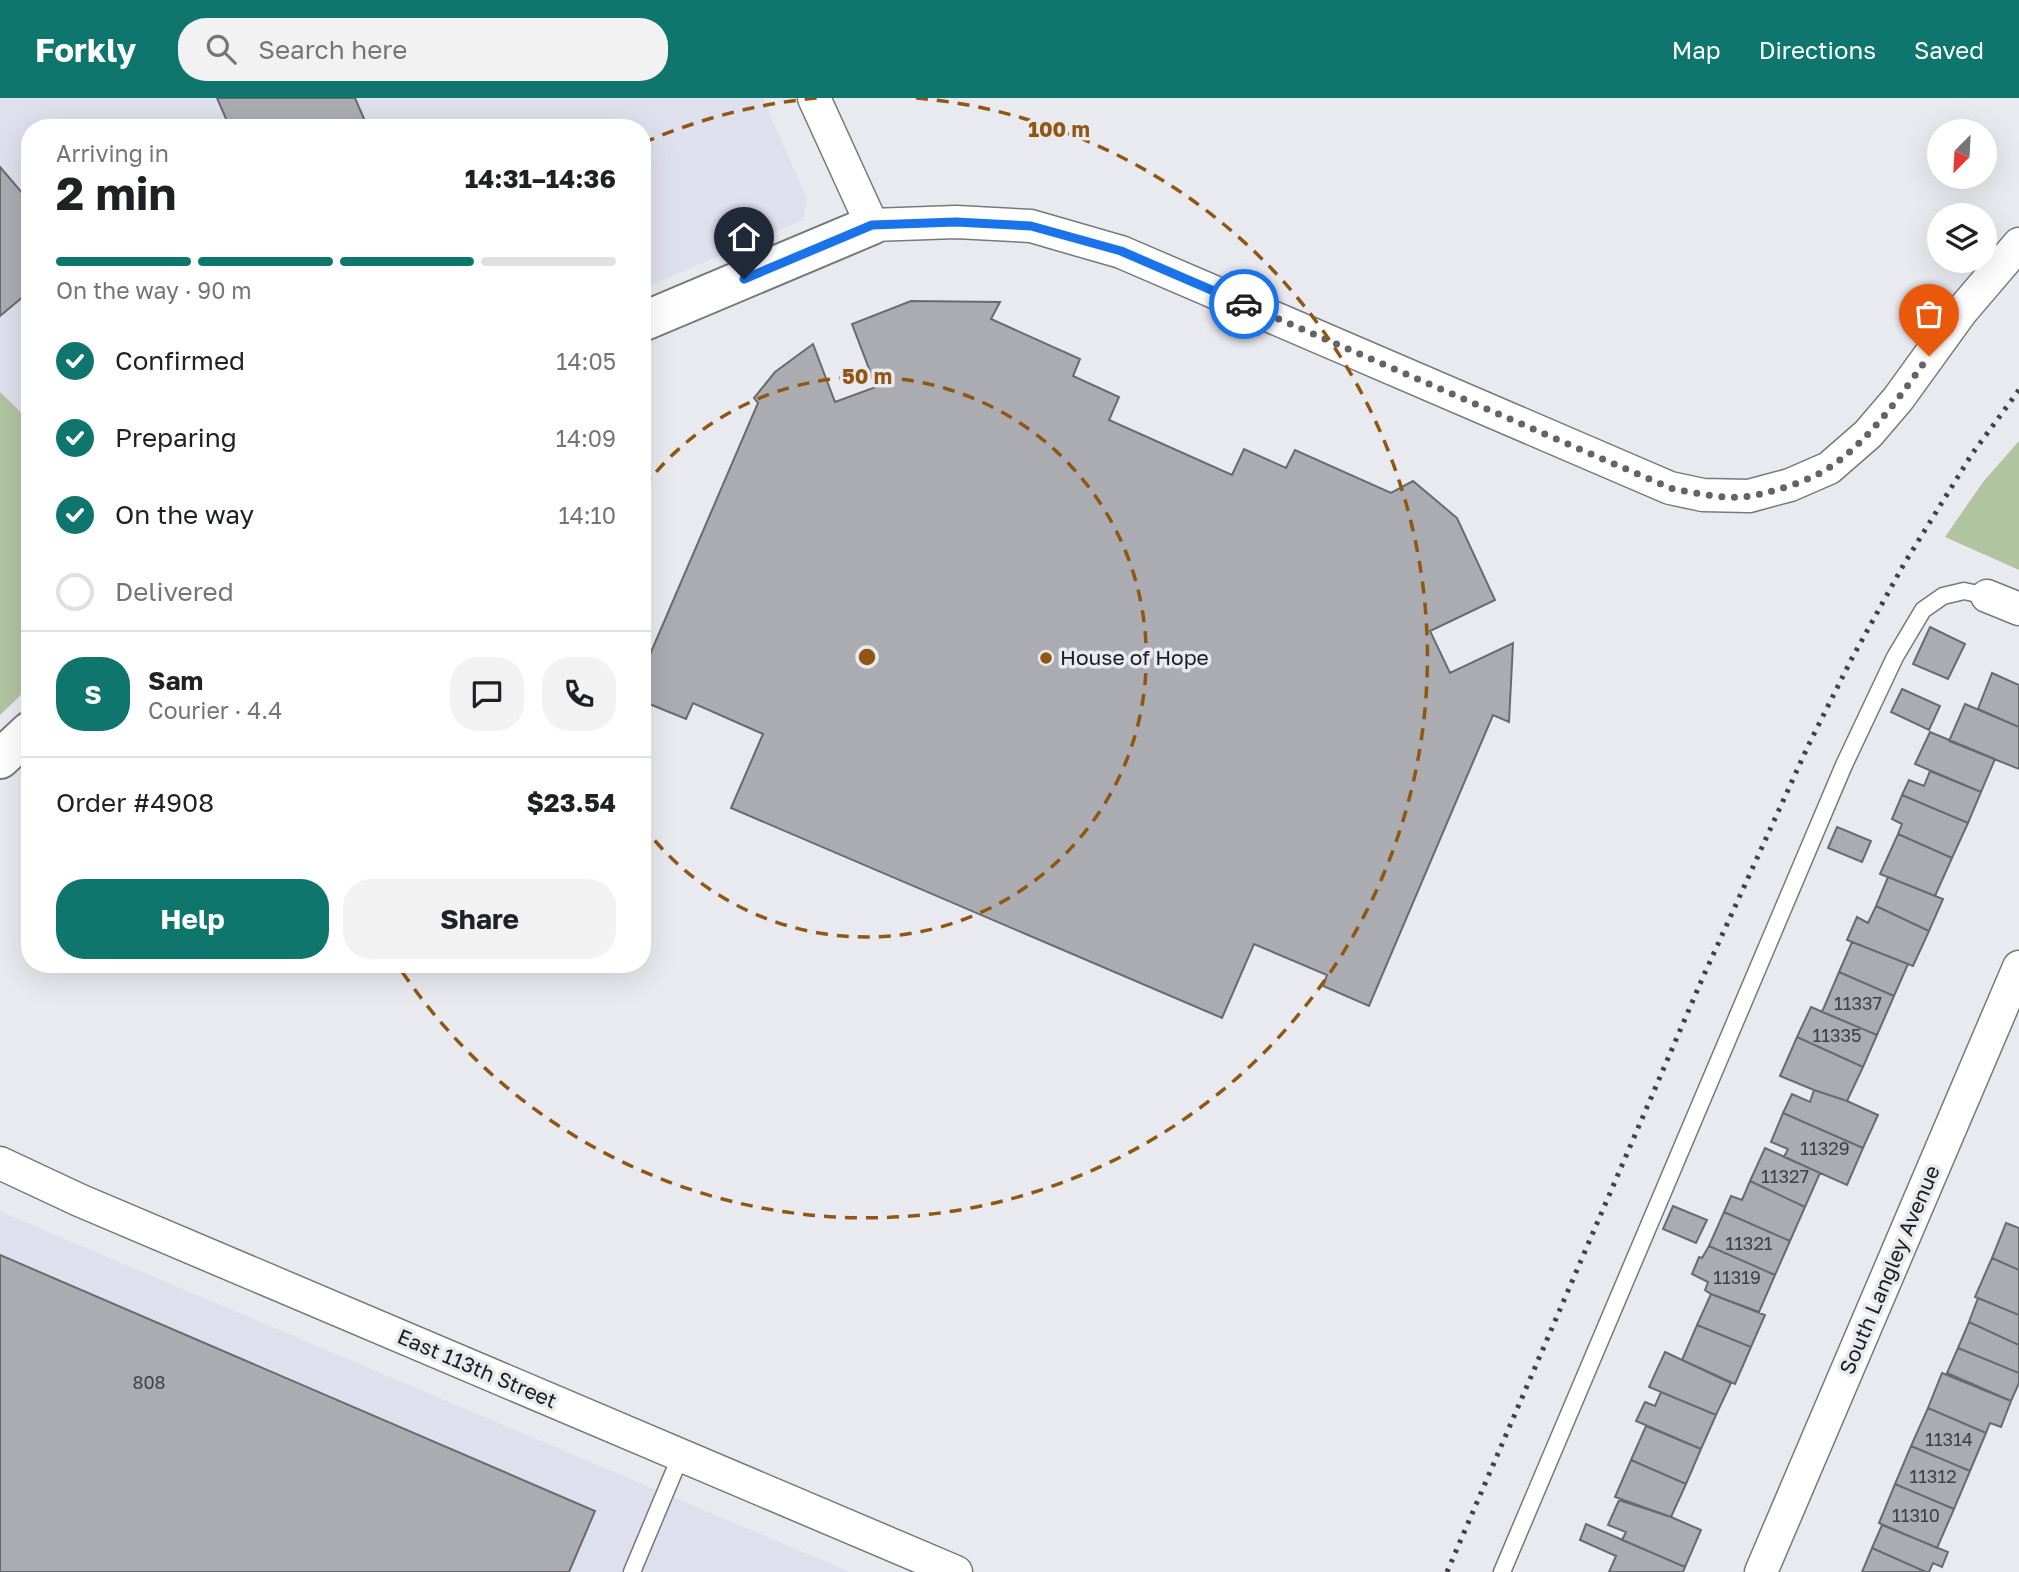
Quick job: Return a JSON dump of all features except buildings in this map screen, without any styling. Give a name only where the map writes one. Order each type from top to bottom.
[{"type":"street","points":[[814,98],[872,225]]},
{"type":"street","points":[[651,318],[872,225],[956,222],[1031,226],[1121,251],[1670,488],[1703,495],[1749,496],[1790,485],[1829,468],[1868,434],[1898,399],[1961,312],[2019,244]]},
{"type":"street","points":[[1987,596],[2019,609]]},
{"type":"street","points":[[0,759],[21,739]]},
{"type":"street","name":"South Langley Avenue","points":[[1761,1572],[2019,967]]},
{"type":"street","name":"East 113th Street","points":[[0,1163],[79,1200],[956,1572]]},
{"type":"lane","points":[[1502,1572],[1844,765],[1895,657],[1923,610],[1942,596],[1964,591],[1987,596]]},
{"type":"lane","points":[[632,1572],[681,1455]]},
{"type":"shaded area","points":[[0,98],[763,98],[807,199],[803,220],[651,285],[651,119],[21,119],[21,412],[0,392]]},
{"type":"shaded area","points":[[0,1211],[6,1214],[850,1572],[0,1572]]},
{"type":"green space","points":[[0,392],[21,412],[21,695],[0,715]]},
{"type":"green space","points":[[2019,441],[2019,570],[1945,537],[1983,482]]},
{"type":"railway","points":[[1447,1572],[1703,977],[1808,746],[1904,564],[1972,454],[2019,390]]},
{"type":"way so far","points":[[1244,304],[1670,488],[1703,495],[1749,496],[1790,485],[1829,468],[1868,434],[1929,356]]},
{"type":"place","name":"House of Hope","points":[[1046,658]]},
{"type":"route","points":[[744,279],[872,225],[956,222],[1031,226],[1121,251],[1244,304]]}]
